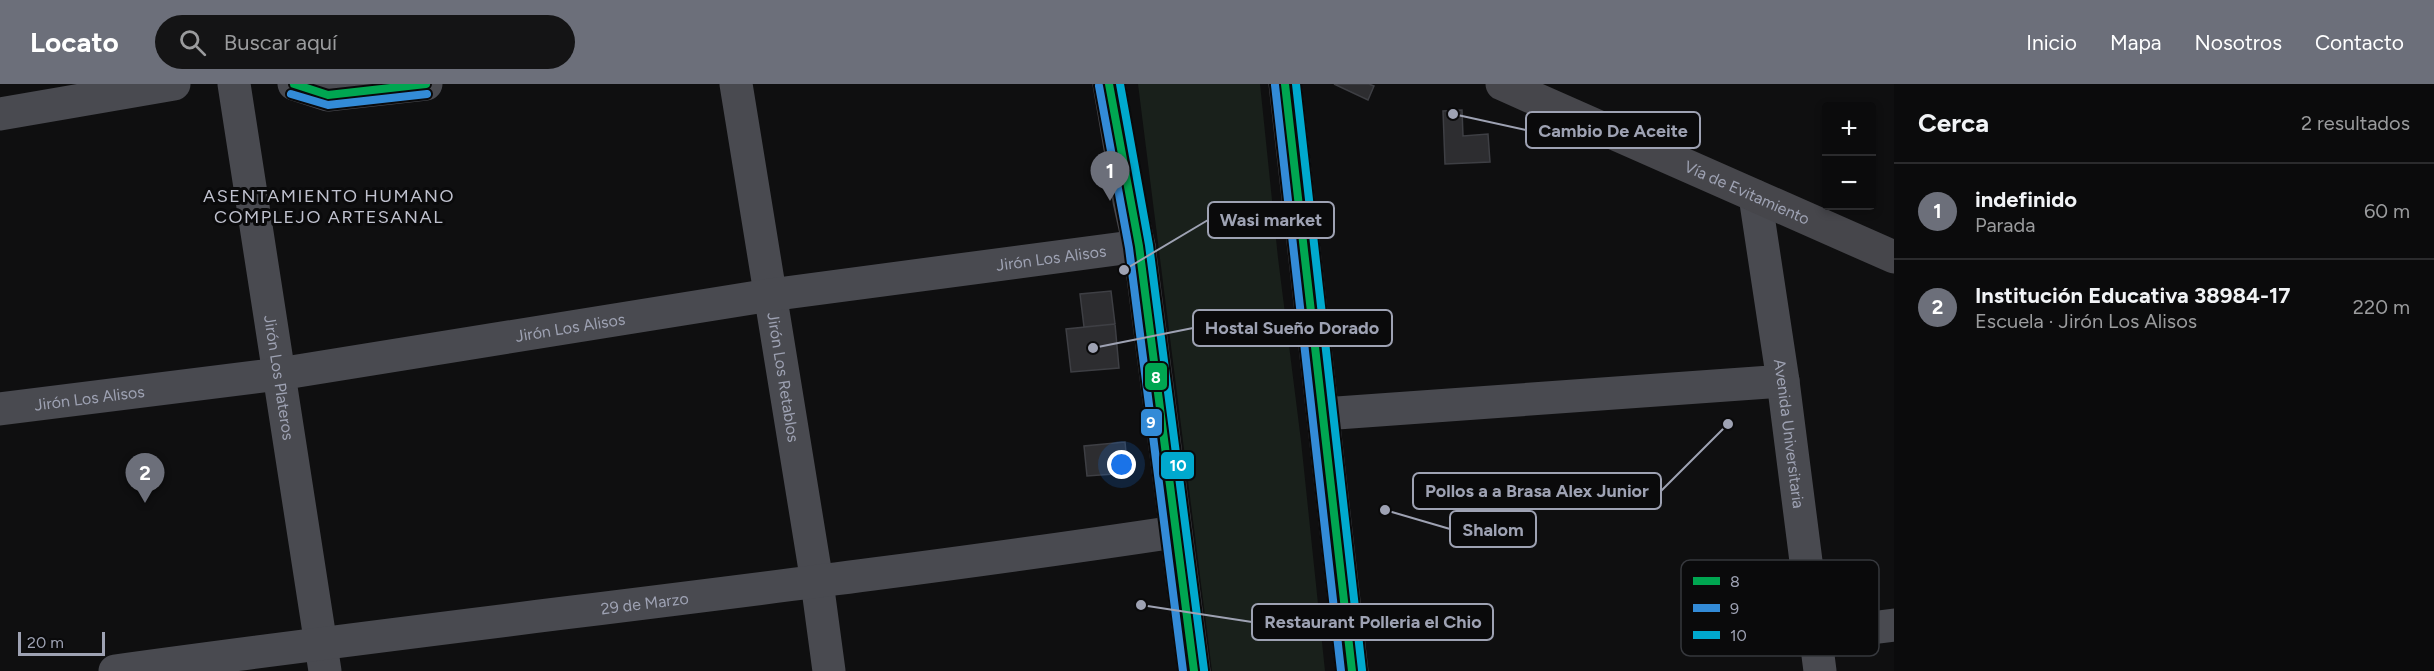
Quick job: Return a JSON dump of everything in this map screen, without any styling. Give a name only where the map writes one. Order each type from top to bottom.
[{"type":"highway","points":[[1109,84],[1139,246],[1194,671]]},
{"type":"highway","points":[[1285,84],[1352,671]]},
{"type":"highway","name":"Vía de Evitamiento","points":[[1502,84],[1894,257]]},
{"type":"street","points":[[0,114],[174,84]]},
{"type":"street","name":"Jirón Los Plateros","points":[[234,84],[324,657]]},
{"type":"street","points":[[294,84],[327,95],[426,84]]},
{"type":"street","name":"Jirón Los Retablos","points":[[736,84],[818,582],[828,671]]},
{"type":"street","name":"Avenida Universitaria","points":[[1755,196],[1783,381],[1806,560]]},
{"type":"street","name":"Jirón Los Alisos","points":[[0,409],[279,374],[770,295],[1139,246]]},
{"type":"street","points":[[1323,414],[1783,381]]},
{"type":"street","name":"29 de Marzo","points":[[115,671],[324,657],[818,582],[1175,532]]},
{"type":"street","points":[[1879,627],[1894,625]]},
{"type":"street","name":"Avenida Universitaria","points":[[1818,656],[1820,671]]},
{"type":"shaded area","points":[[1138,84],[1260,84],[1325,671],[1212,671]]},
{"type":"building","points":[[1334,84],[1369,84],[1374,86],[1368,100]]},
{"type":"building","points":[[1462,110],[1463,136],[1488,134],[1490,162],[1445,164],[1443,111]]},
{"type":"building","points":[[1111,291],[1115,324],[1084,327],[1080,294]]},
{"type":"building","points":[[1115,324],[1119,368],[1071,372],[1066,329]]},
{"type":"building","points":[[1125,442],[1128,473],[1087,476],[1084,446]]},
{"type":"transit line","name":"8","points":[[294,84],[328,95],[426,84]]},
{"type":"transit line","name":"8","points":[[1109,84],[1139,246],[1194,671]]},
{"type":"transit line","name":"10","points":[[1120,84],[1149,245],[1204,670]]},
{"type":"transit line","name":"8","points":[[1285,84],[1352,671]]},
{"type":"transit line","name":"10","points":[[1296,84],[1362,670]]},
{"type":"transit line","name":"9","points":[[1275,85],[1341,671]]},
{"type":"transit line","name":"9","points":[[1099,86],[1129,248],[1183,671]]},
{"type":"transit line","name":"9","points":[[291,94],[328,105],[427,94]]},
{"type":"place","name":"Cambio De Aceite","points":[[1453,114]]},
{"type":"place","name":"indefinido","points":[[1110,201]]},
{"type":"place","name":"Wasi market","points":[[1124,270]]},
{"type":"place","name":"Hostal Sueño Dorado","points":[[1093,348]]},
{"type":"place","name":"Pollos a a Brasa Alex Junior","points":[[1728,424]]},
{"type":"place","name":"Institución Educativa 38984-17","points":[[145,503]]},
{"type":"place","name":"Shalom","points":[[1385,510]]},
{"type":"place","name":"Restaurant Polleria el Chio","points":[[1141,605]]},
{"type":"district","name":"ASENTAMIENTO HUMANO COMPLEJO ARTESANAL","points":[[329,206]]}]
